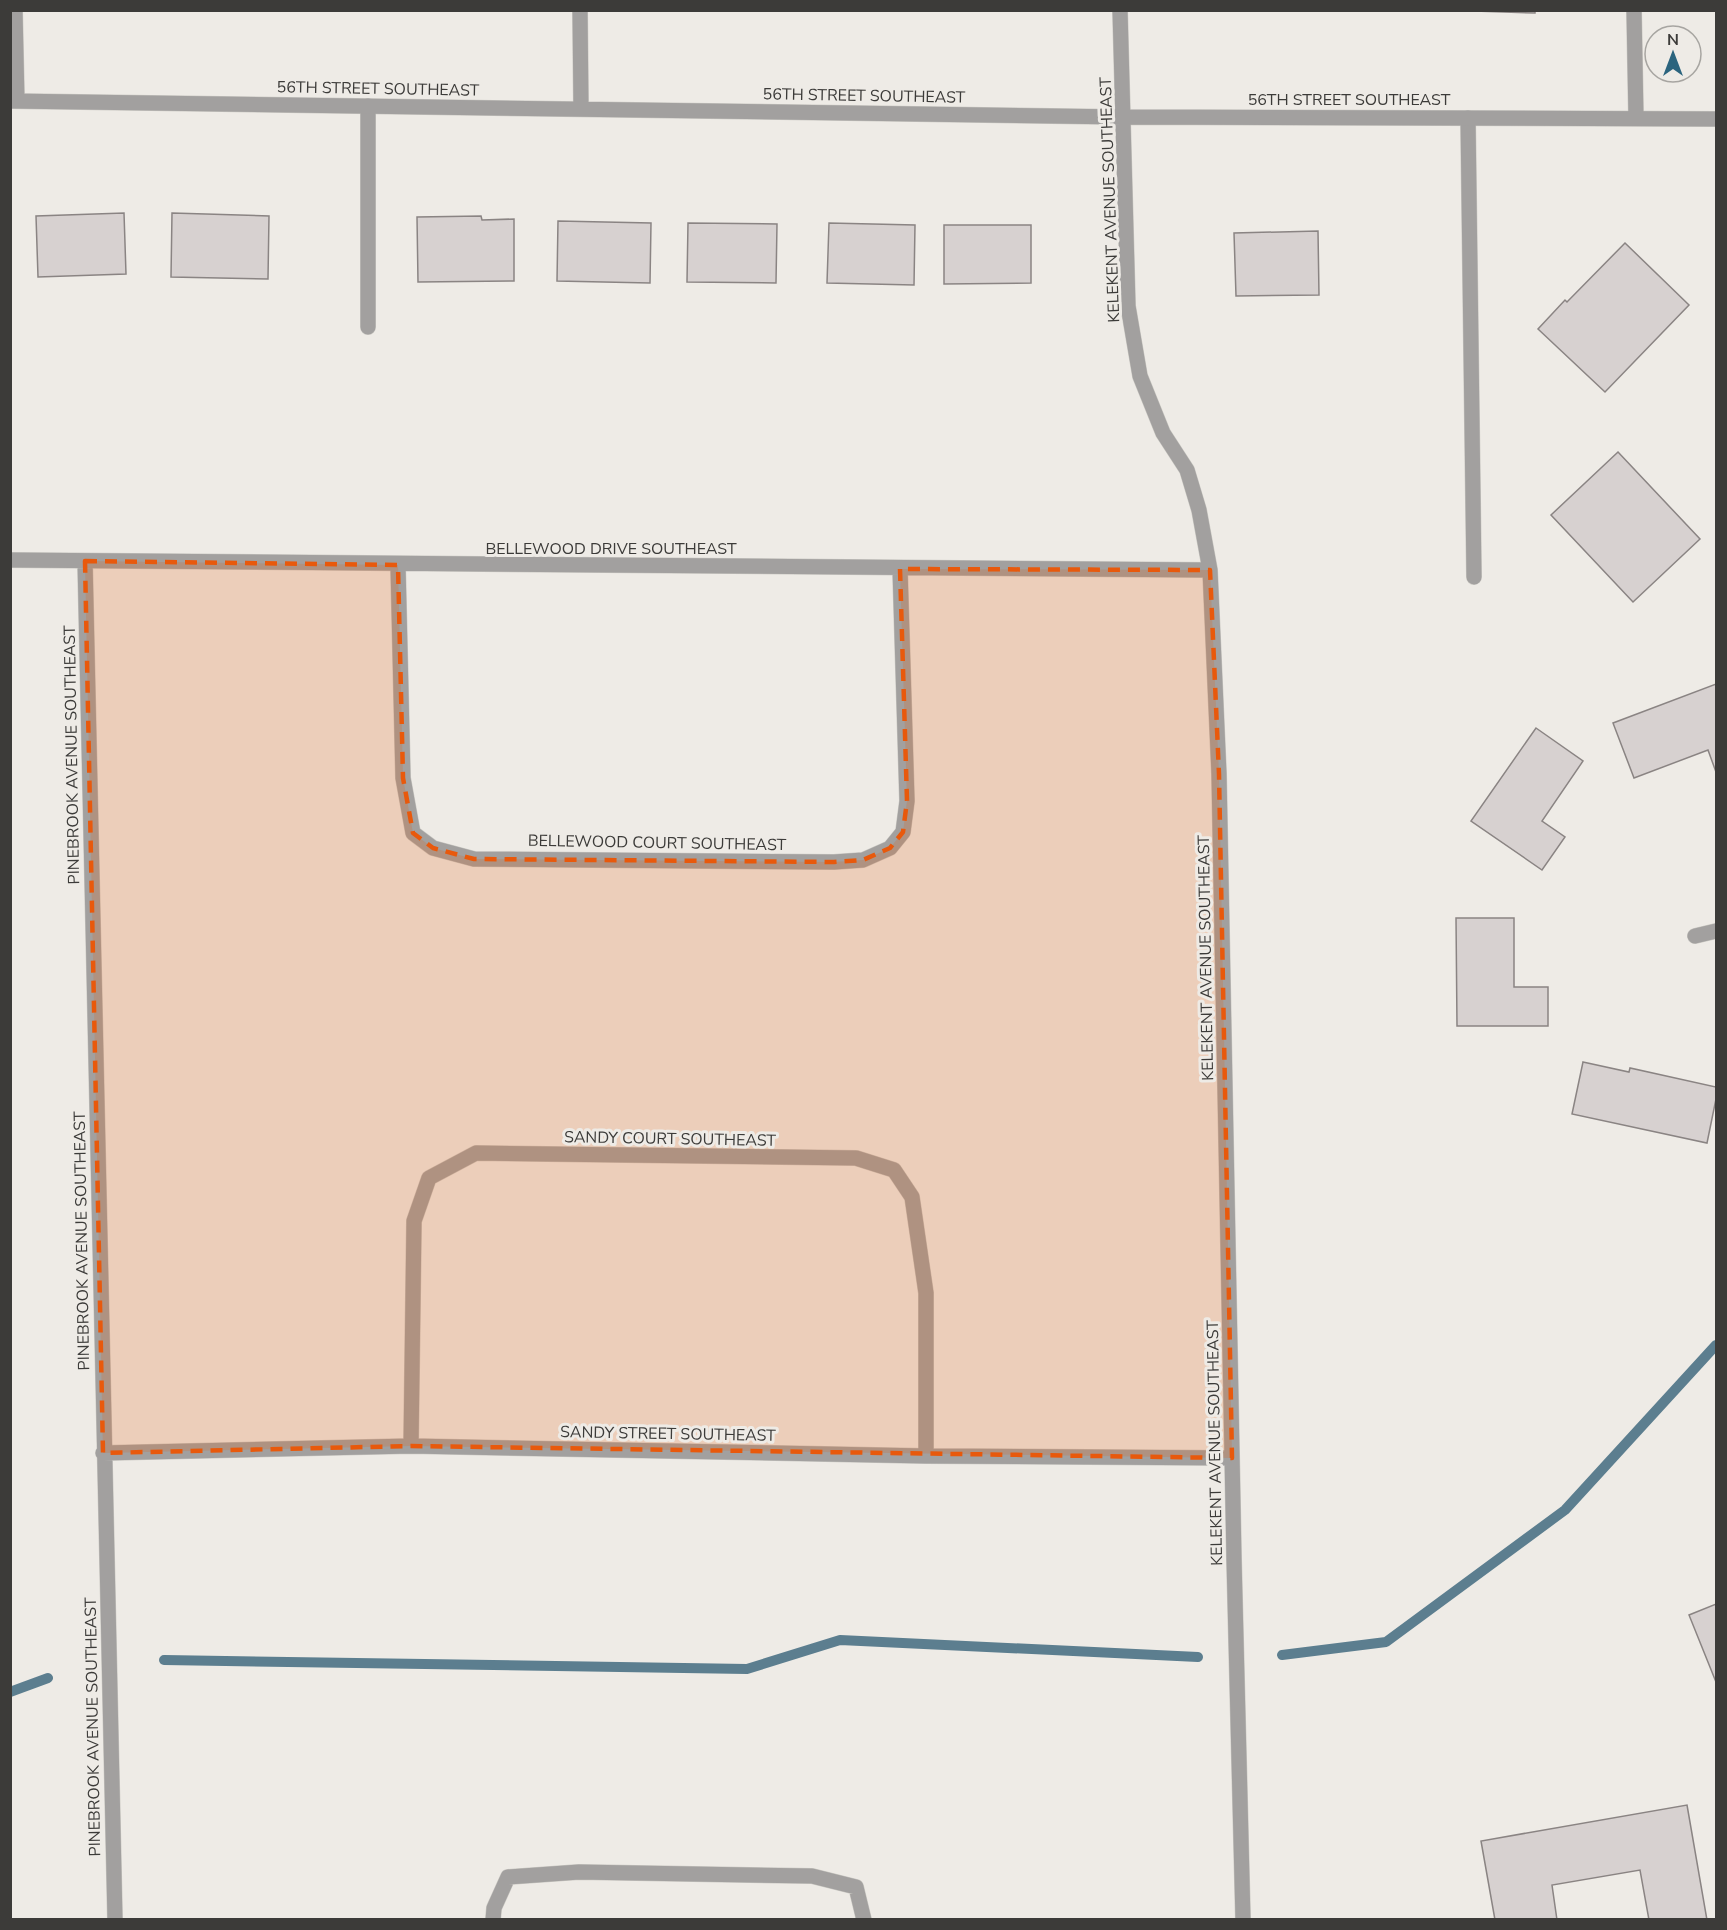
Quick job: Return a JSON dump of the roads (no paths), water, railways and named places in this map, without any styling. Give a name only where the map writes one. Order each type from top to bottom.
[{"type":"street","points":[[14,101],[15,10]]},
{"type":"street","points":[[580,10],[581,110]]},
{"type":"street","name":"KELEKENT AVENUE SOUTHEAST","points":[[1120,10],[1128,306],[1140,376],[1163,433],[1187,470],[1199,510],[1210,570],[1219,774],[1243,1920]]},
{"type":"street","points":[[1634,10],[1636,118]]},
{"type":"street","name":"56TH STREET SOUTHEAST","points":[[14,101],[1122,117],[1716,120]]},
{"type":"street","points":[[368,106],[368,327]]},
{"type":"street","points":[[1468,118],[1474,578]]},
{"type":"street","name":"BELLEWOOD DRIVE SOUTHEAST","points":[[10,560],[1210,570]]},
{"type":"street","name":"PINEBROOK AVENUE SOUTHEAST","points":[[85,561],[115,1920]]},
{"type":"street","name":"BELLEWOOD COURT SOUTHEAST","points":[[398,564],[403,778],[413,833],[433,848],[474,859],[811,862],[863,860],[890,848],[903,832],[908,801],[900,569]]},
{"type":"street","points":[[1695,936],[1716,931]]},
{"type":"street","name":"SANDY COURT SOUTHEAST","points":[[411,1446],[414,1221],[429,1178],[476,1154],[856,1158],[894,1170],[912,1197],[926,1293],[926,1456]]},
{"type":"street","name":"SANDY STREET SOUTHEAST","points":[[103,1453],[411,1446],[926,1456],[1232,1458]]},
{"type":"street","points":[[493,1920],[494,1908],[508,1877],[579,1872],[812,1876],[856,1887],[864,1920]]},
{"type":"waterway","points":[[1282,1655],[1386,1642],[1565,1510],[1716,1345]]},
{"type":"waterway","points":[[164,1660],[747,1669],[840,1640],[1198,1657]]},
{"type":"waterway","points":[[10,1692],[48,1678]]}]
